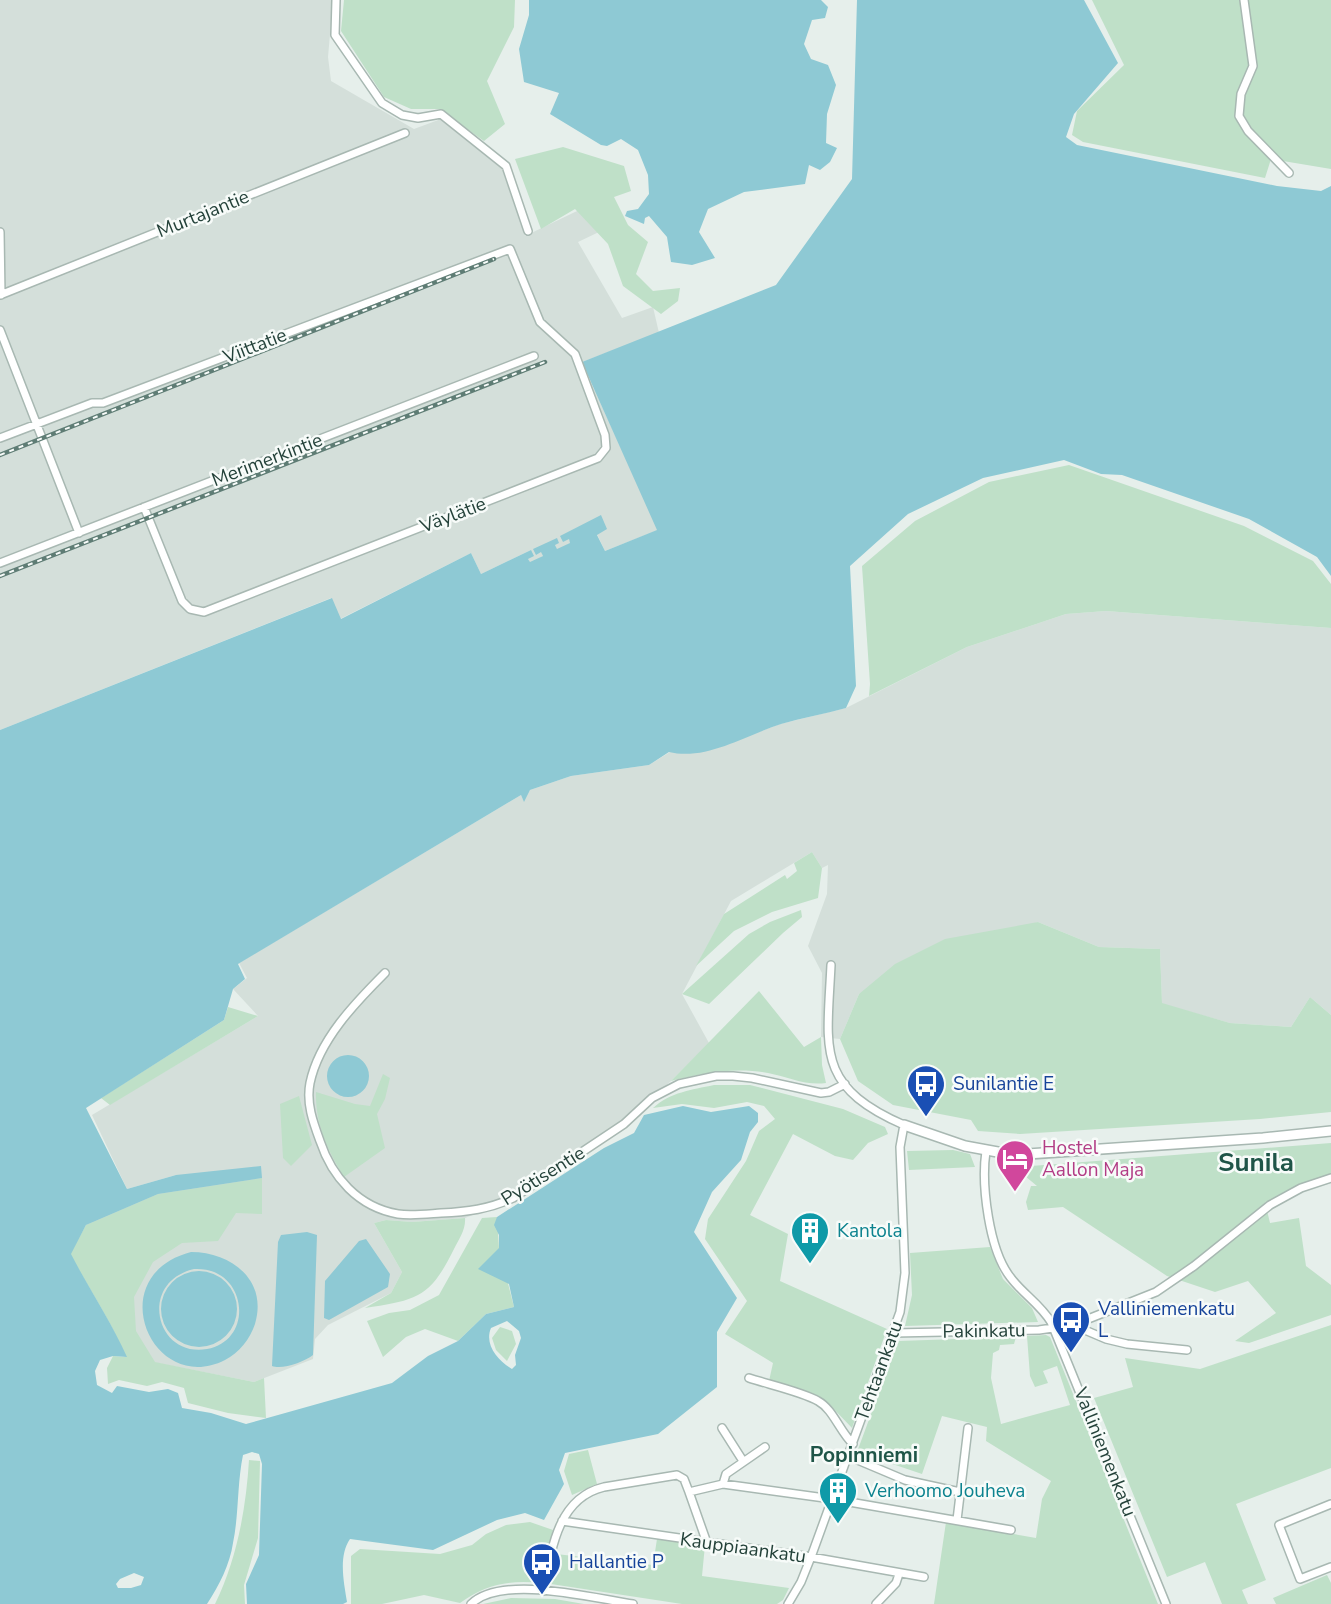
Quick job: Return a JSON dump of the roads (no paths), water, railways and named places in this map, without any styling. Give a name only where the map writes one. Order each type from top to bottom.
[{"type":"street","points":[[336,0],[335,35],[382,103],[402,115],[418,118],[441,114],[506,166],[528,231]]},
{"type":"street","points":[[1244,0],[1253,66],[1241,94],[1239,116],[1248,131],[1289,173]]},
{"type":"street","name":"Murtajantie","points":[[1,295],[405,133]]},
{"type":"street","points":[[0,232],[1,295]]},
{"type":"street","name":"Viittatie","points":[[0,438],[92,403],[103,403],[510,249]]},
{"type":"street","name":"Väylätie","points":[[145,508],[182,601],[190,609],[204,611],[598,458],[606,449],[605,435],[575,354],[540,322],[510,249]]},
{"type":"street","points":[[0,330],[79,533]]},
{"type":"street","name":"Merimerkintie","points":[[0,563],[534,356]]},
{"type":"street","points":[[831,965],[828,1043],[833,1067],[845,1084],[871,1108],[904,1125],[986,1152],[1024,1155],[1331,1131]]},
{"type":"street","name":"Pyötisentie","points":[[385,973],[345,1017],[325,1047],[311,1082],[309,1102],[322,1148],[339,1180],[361,1199],[397,1214],[462,1213],[498,1205],[513,1198],[624,1124],[652,1098],[679,1084],[716,1076],[733,1076],[821,1093],[845,1084]]},
{"type":"street","name":"Tehtaankatu","points":[[788,1604],[811,1557],[894,1333],[904,1293],[900,1147],[904,1125]]},
{"type":"street","name":"Valliniemenkatu","points":[[986,1152],[986,1184],[995,1250],[1013,1281],[1046,1314],[1054,1329],[1166,1604]]},
{"type":"street","name":"Pakinkatu","points":[[894,1333],[1054,1329],[1073,1325],[1156,1292],[1270,1205],[1301,1188],[1331,1178]]},
{"type":"street","points":[[1073,1325],[1106,1339],[1127,1344],[1187,1350]]},
{"type":"street","points":[[749,1378],[819,1401],[853,1444]]},
{"type":"street","points":[[722,1428],[743,1461]]},
{"type":"street","points":[[957,1520],[968,1428]]},
{"type":"street","points":[[723,1484],[726,1474],[765,1447]]},
{"type":"street","points":[[848,1457],[905,1480],[960,1492]]},
{"type":"street","points":[[544,1591],[554,1536],[582,1496],[593,1489],[677,1475],[684,1479],[707,1543]]},
{"type":"street","points":[[689,1492],[723,1484],[832,1499],[1011,1530]]},
{"type":"street","points":[[1331,1504],[1279,1525],[1300,1578],[1331,1567]]},
{"type":"street","name":"Kauppiaankatu","points":[[562,1521],[811,1557],[924,1577]]},
{"type":"street","points":[[876,1604],[896,1583],[899,1574]]},
{"type":"street","points":[[471,1604],[487,1592],[518,1588],[633,1604]]},
{"type":"water","points":[[529,0],[821,0],[828,7],[825,18],[812,20],[804,44],[811,59],[828,65],[836,85],[827,114],[826,143],[837,148],[830,162],[820,170],[809,165],[805,184],[744,192],[708,209],[699,232],[715,258],[692,265],[671,262],[667,237],[649,216],[645,218],[644,224],[625,216],[627,211],[638,209],[649,194],[648,175],[638,150],[621,139],[607,146],[601,145],[550,114],[559,93],[524,82],[519,49],[529,15]]},
{"type":"water","points":[[857,0],[1084,0],[1118,63],[1074,114],[1066,137],[1077,145],[1277,186],[1321,191],[1331,186],[1331,576],[1317,557],[1249,519],[1122,475],[1101,474],[1064,460],[983,478],[908,514],[850,566],[856,686],[846,708],[781,724],[711,750],[683,754],[669,752],[649,765],[571,776],[530,790],[524,802],[521,795],[238,964],[245,979],[233,989],[224,1020],[86,1108],[127,1189],[176,1175],[261,1166],[262,1178],[158,1194],[86,1225],[71,1254],[127,1357],[113,1356],[100,1360],[95,1371],[97,1385],[112,1393],[117,1386],[149,1392],[168,1389],[178,1393],[182,1408],[211,1413],[246,1424],[392,1383],[428,1356],[458,1341],[486,1314],[514,1307],[509,1284],[478,1269],[499,1248],[499,1235],[494,1225],[497,1217],[604,1148],[634,1133],[644,1115],[683,1106],[711,1112],[749,1106],[758,1113],[758,1122],[750,1132],[741,1160],[712,1192],[694,1232],[737,1298],[717,1332],[717,1387],[658,1434],[565,1453],[559,1470],[564,1484],[544,1520],[525,1513],[497,1520],[433,1550],[350,1539],[343,1561],[347,1602],[343,1604],[247,1604],[246,1584],[259,1555],[262,1464],[259,1454],[252,1452],[243,1455],[235,1532],[229,1559],[207,1604],[0,1604],[0,730],[332,598],[341,619],[471,553],[481,574],[531,550],[534,556],[528,559],[530,562],[543,556],[541,552],[536,555],[533,549],[557,538],[557,549],[570,543],[569,539],[563,542],[560,536],[601,515],[607,529],[597,535],[605,551],[657,530],[582,362],[776,285],[852,179]],"holes":[[[507,1321],[519,1331],[521,1338],[515,1355],[516,1365],[512,1369],[497,1357],[489,1340],[491,1328]],[[134,1573],[144,1577],[141,1585],[118,1588],[116,1584],[120,1579]]]},
{"type":"water","points":[[348,1055],[363,1061],[369,1076],[363,1091],[348,1097],[333,1091],[327,1076],[333,1061]]},
{"type":"water","points":[[307,1232],[317,1235],[313,1355],[293,1365],[276,1367],[272,1366],[278,1242],[281,1235]]},
{"type":"water","points":[[366,1239],[390,1274],[388,1287],[329,1320],[324,1318],[325,1281],[359,1241]]},
{"type":"water","points":[[191,1252],[206,1253],[232,1263],[243,1272],[256,1294],[258,1308],[250,1335],[235,1354],[225,1360],[199,1367],[176,1362],[158,1348],[146,1329],[143,1306],[148,1284],[163,1265]],"holes":[[[194,1269],[212,1271],[225,1279],[234,1291],[239,1304],[238,1319],[233,1332],[223,1343],[207,1349],[189,1349],[175,1342],[165,1331],[160,1317],[160,1302],[165,1288],[176,1277]]]},
{"type":"water","points":[[192,1271],[206,1271],[220,1277],[231,1288],[237,1309],[234,1324],[226,1336],[206,1347],[192,1347],[178,1341],[167,1330],[161,1316],[161,1302],[167,1288],[178,1277]]},
{"type":"railway","points":[[0,455],[494,259]]},
{"type":"railway","points":[[0,576],[545,362]]},
{"type":"place","name":"Sunilantie E","points":[[926,1118]]},
{"type":"place","name":"Hostel Aallon Maja","points":[[1015,1193]]},
{"type":"place","name":"Kantola","points":[[810,1265]]},
{"type":"place","name":"Valliniemenkatu L","points":[[1071,1354]]},
{"type":"place","name":"Verhoomo Jouheva","points":[[838,1525]]},
{"type":"place","name":"Hallantie P","points":[[542,1596]]},
{"type":"district","name":"Sunila","points":[[1256,1162]]},
{"type":"district","name":"Popinniemi","points":[[864,1455]]}]
